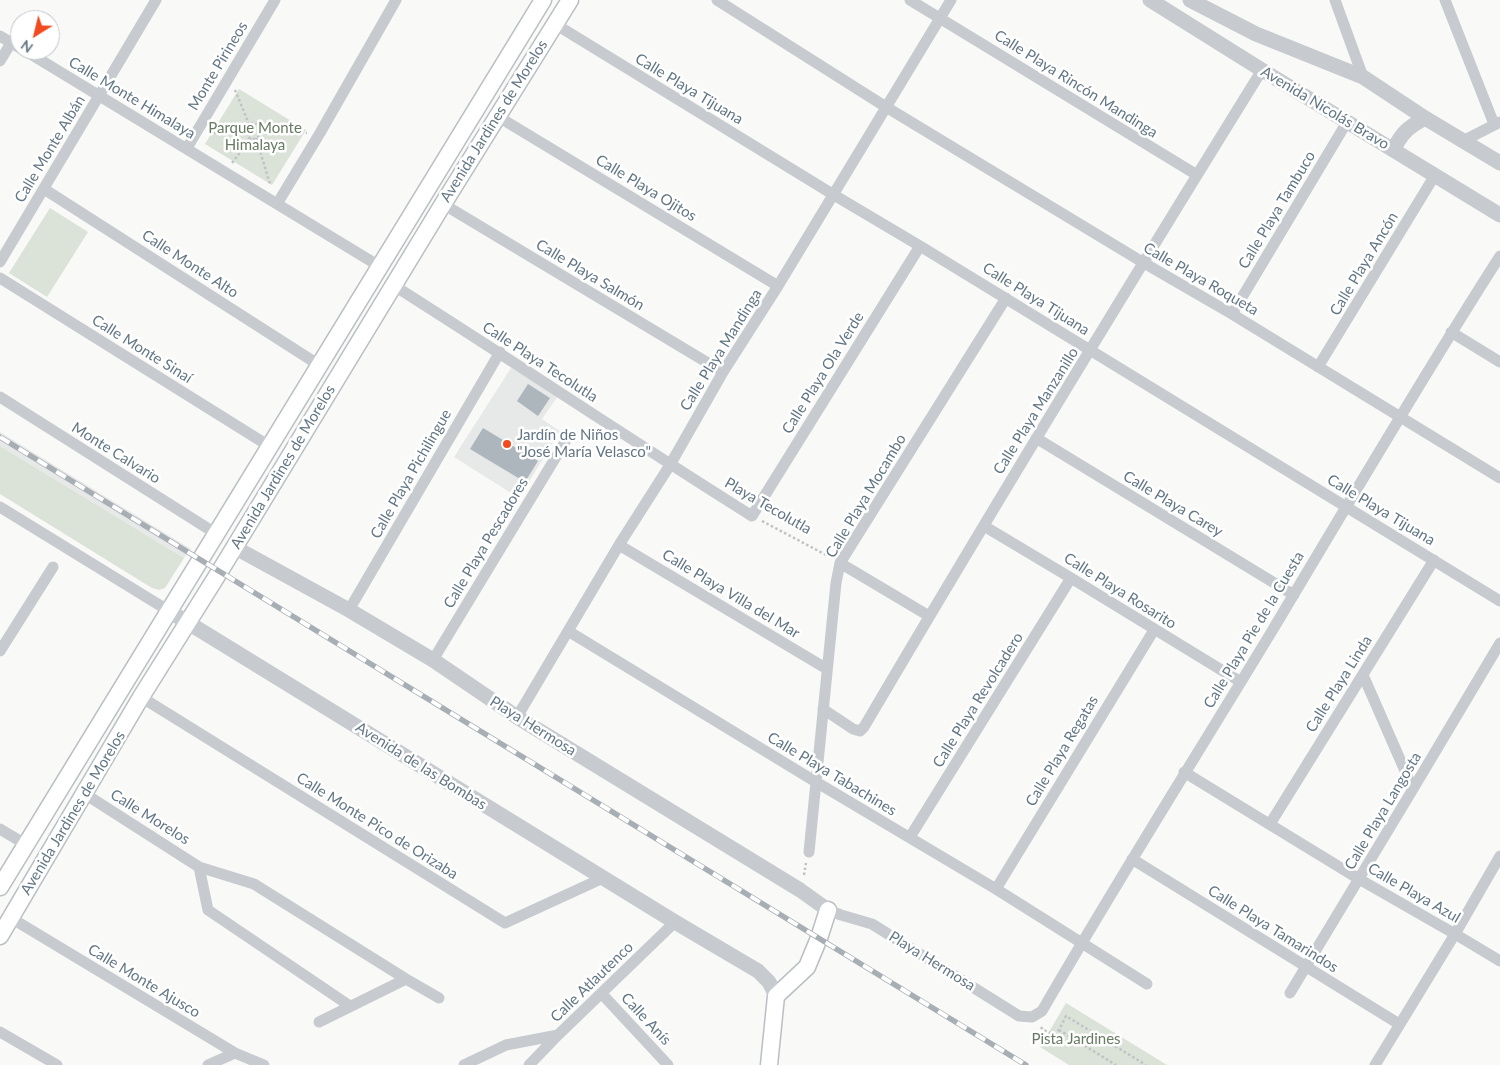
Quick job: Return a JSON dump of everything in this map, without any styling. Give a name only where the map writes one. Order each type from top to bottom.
[{"type":"main road","name":"Avenida Jardines de Morelos","points":[[0,887],[543,0]]},
{"type":"main road","name":"Avenida Jardines de Morelos","points":[[0,936],[141,697],[570,0]]},
{"type":"main road","points":[[348,316],[367,327]]},
{"type":"main road","points":[[768,1065],[776,996],[807,967],[828,910]]},
{"type":"street","name":"Monte Pirineos","points":[[187,148],[275,0]]},
{"type":"street","points":[[277,204],[396,0]]},
{"type":"street","name":"Calle Playa Rincón Mandinga","points":[[910,0],[1197,176]]},
{"type":"street","name":"Calle Playa Mandinga","points":[[517,717],[619,545],[670,465],[723,372],[834,195],[951,0]]},
{"type":"street","name":"Avenida Nicolás Bravo","points":[[1150,0],[1500,215]]},
{"type":"street","name":"Avenida Nicolás Bravo","points":[[1190,0],[1256,34],[1363,77],[1425,118],[1500,163]]},
{"type":"street","points":[[1335,0],[1363,77]]},
{"type":"street","points":[[1444,0],[1497,123],[1463,141]]},
{"type":"street","name":"Calle Monte Albán","points":[[0,262],[154,1]]},
{"type":"street","name":"Calle Playa Roqueta","points":[[722,1],[886,107],[1232,314],[1500,478]]},
{"type":"street","name":"Calle Playa Tijuana","points":[[555,24],[1500,601]]},
{"type":"street","points":[[1248,61],[1250,46],[1256,34]]},
{"type":"street","points":[[0,62],[10,51]]},
{"type":"street","name":"Calle Monte Himalaya","points":[[41,60],[379,266]]},
{"type":"street","name":"Calle Playa Manzanillo","points":[[823,709],[854,729],[860,731],[864,727],[1036,438],[1262,70]]},
{"type":"street","name":"Calle Playa Ojitos","points":[[498,116],[778,286]]},
{"type":"street","points":[[1394,149],[1400,137],[1408,128],[1425,118]]},
{"type":"street","name":"Calle Playa Tambuco","points":[[1232,314],[1347,122]]},
{"type":"street","name":"Calle Playa Ancón","points":[[1318,367],[1435,175]]},
{"type":"street","name":"Calle Monte Alto","points":[[44,189],[319,365]]},
{"type":"street","name":"Calle Playa Salmón","points":[[443,204],[723,372]]},
{"type":"street","name":"Calle Playa Ola Verde","points":[[752,516],[920,246]]},
{"type":"street","name":"Calle Playa Pie de la Cuesta","points":[[1032,1017],[1042,1010],[1451,332],[1500,256]]},
{"type":"street","name":"Calle Monte Sinaí","points":[[0,278],[269,446]]},
{"type":"street","name":"Calle Playa Tecolutla","points":[[393,285],[500,352],[670,465]]},
{"type":"street","name":"Calle Playa Mocambo","points":[[809,852],[836,583],[840,562],[1006,298]]},
{"type":"street","points":[[1451,332],[1500,362]]},
{"type":"street","name":"Calle Playa Pichilingue","points":[[349,610],[500,352]]},
{"type":"street","name":"Monte Calvario","points":[[0,397],[215,534]]},
{"type":"street","name":"Calle Playa Carey","points":[[1036,438],[1294,595]]},
{"type":"street","name":"Calle Playa Pescadores","points":[[433,660],[565,442]]},
{"type":"street","name":"Playa Tecolutla","points":[[670,465],[752,516]]},
{"type":"street","name":"Avenida de las Bombas","points":[[0,507],[603,878],[758,971],[770,982],[776,996]]},
{"type":"street","name":"Calle Playa Rosarito","points":[[984,526],[1241,682]]},
{"type":"street","name":"Calle Playa Villa del Mar","points":[[619,545],[827,669]]},
{"type":"street","name":"Playa Hermosa","points":[[234,547],[349,610],[433,660],[517,717],[800,890],[828,910],[872,924],[1019,1016],[1032,1017]]},
{"type":"street","name":"Calle Playa Linda","points":[[1270,824],[1434,560]]},
{"type":"street","points":[[840,562],[929,616]]},
{"type":"street","points":[[0,651],[53,567]]},
{"type":"street","name":"Calle Playa Revolcadero","points":[[910,837],[1071,578]]},
{"type":"street","name":"Calle Playa Regatas","points":[[996,889],[1154,630]]},
{"type":"street","name":"Calle Playa Tabachines","points":[[568,631],[996,889],[1147,984]]},
{"type":"street","name":"Calle Playa Langosta","points":[[1290,993],[1500,643]]},
{"type":"street","points":[[1363,675],[1413,789]]},
{"type":"street","name":"Calle Monte Pico de Orizaba","points":[[141,697],[505,923],[603,878]]},
{"type":"street","name":"Calle Playa Azul","points":[[1184,772],[1359,879],[1500,961]]},
{"type":"street","name":"Calle Morelos","points":[[85,794],[200,866],[254,884],[439,998]]},
{"type":"street","points":[[0,829],[25,844]]},
{"type":"street","points":[[1375,1065],[1500,856]]},
{"type":"street","name":"Calle Playa Tamarindos","points":[[1132,859],[1399,1024]]},
{"type":"street","points":[[200,866],[208,910],[350,1006]]},
{"type":"street","name":"Calle Monte Ajusco","points":[[11,918],[235,1053],[264,1065]]},
{"type":"street","name":"Calle Atlautenco","points":[[529,1065],[675,922]]},
{"type":"street","points":[[318,1022],[406,979]]},
{"type":"street","name":"Calle Anís","points":[[602,994],[668,1065]]},
{"type":"street","points":[[0,1032],[57,1065]]},
{"type":"street","points":[[464,1065],[506,1046],[558,1035]]},
{"type":"street","points":[[208,1065],[235,1053]]},
{"type":"path","points":[[229,76],[249,124]]},
{"type":"path","points":[[249,124],[257,124],[261,130]]},
{"type":"path","points":[[245,133],[249,124]]},
{"type":"path","points":[[261,130],[320,133]]},
{"type":"path","points":[[196,133],[245,133],[251,138],[256,138],[260,135],[261,130]]},
{"type":"path","points":[[225,172],[251,138]]},
{"type":"path","points":[[256,138],[277,204]]},
{"type":"path","name":"Playa Tecolutla","points":[[752,516],[840,562]]},
{"type":"path","points":[[800,890],[809,852]]},
{"type":"path","points":[[1032,1017],[1043,1030],[1053,1034],[1059,1030],[1066,1016],[1146,1065]]},
{"type":"path","points":[[1059,1030],[1116,1065]]},
{"type":"shaded area","name":"Jardín de Niños \"José María Velasco\"","points":[[511,368],[558,396],[542,419],[560,431],[519,498],[454,457]]},
{"type":"shaded area","points":[[0,432],[191,549],[184,558],[0,446]]},
{"type":"green space","name":"Parque Monte Himalaya","points":[[239,89],[306,130],[272,185],[205,144]]},
{"type":"green space","points":[[50,208],[88,232],[47,297],[9,273]]},
{"type":"green space","points":[[0,446],[184,558],[165,588],[159,590],[152,588],[0,494]]},
{"type":"green space","name":"Pista Jardines","points":[[1066,1003],[1167,1065],[1069,1065],[1040,1047]]},
{"type":"building","points":[[528,384],[550,398],[538,416],[517,401]]},
{"type":"building","points":[[483,428],[538,461],[525,482],[470,449]]},
{"type":"railway","points":[[0,437],[1026,1065]]},
{"type":"place","name":"Jardín de Niños \"José María Velasco\"","points":[[507,444]]}]
